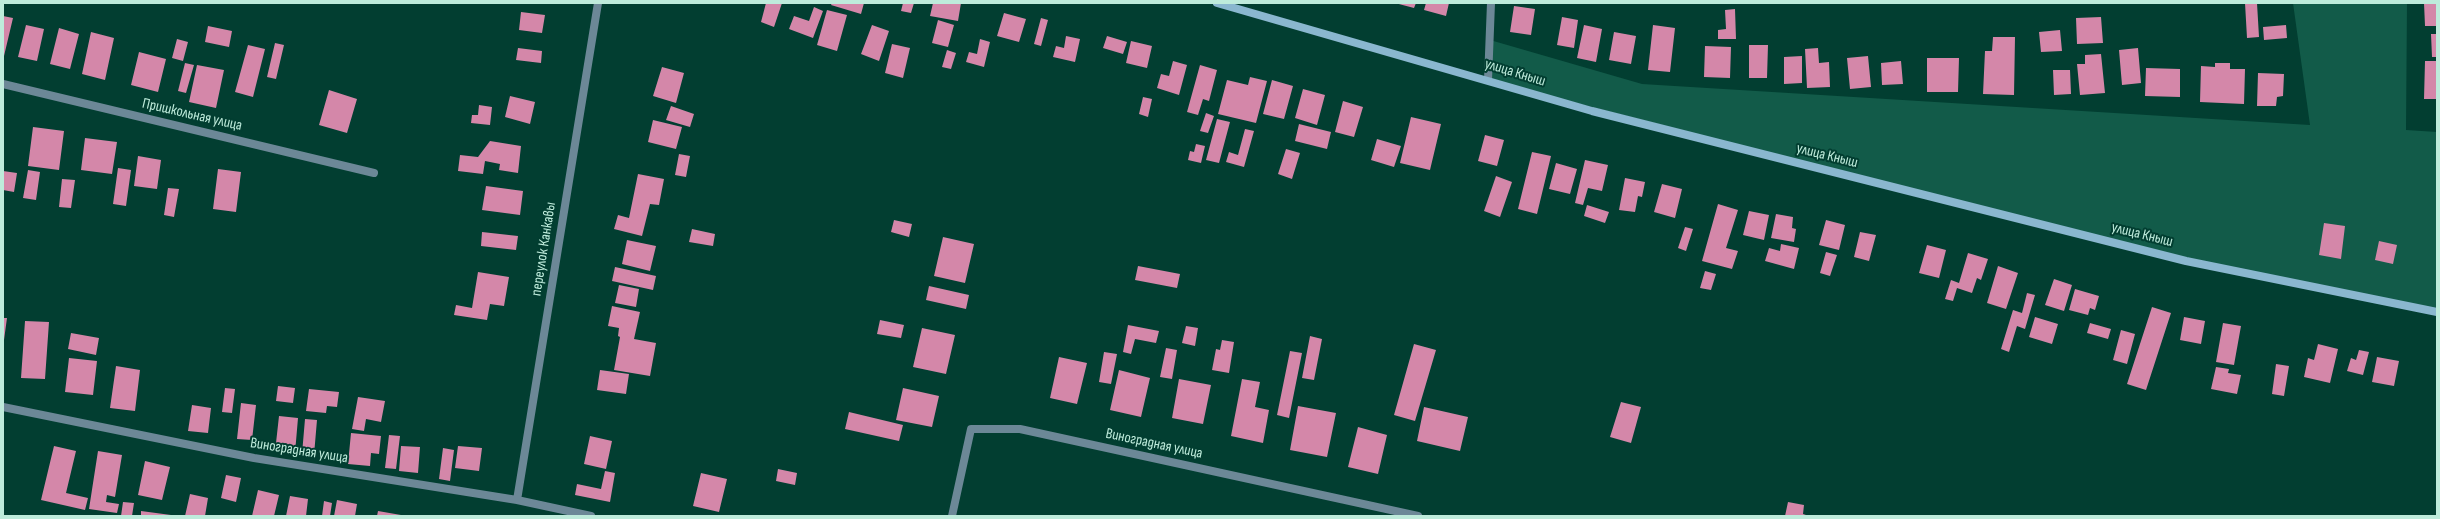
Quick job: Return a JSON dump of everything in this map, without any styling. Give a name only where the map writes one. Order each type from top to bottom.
[{"type":"street","name":"переулок Канкавы","points":[[517,500],[598,3]]},
{"type":"street","name":"улица Кныш","points":[[1217,3],[1592,111],[2186,261],[2437,312]]},
{"type":"street","points":[[1488,80],[1491,3]]},
{"type":"street","name":"Пришкольная улица","points":[[3,84],[374,173]]},
{"type":"street","name":"Виноградная улица","points":[[3,407],[254,458],[517,500],[591,516]]},
{"type":"street","name":"Виноградная улица","points":[[952,516],[971,429],[1020,430],[1418,516]]},
{"type":"green space","points":[[2293,3],[2407,3],[2406,130],[2437,132],[2437,312],[2186,261],[1488,80],[1490,40],[1642,84],[2310,125]]},
{"type":"building","points":[[766,3],[782,3],[774,27],[761,22]]},
{"type":"building","points":[[832,3],[864,3],[861,14],[831,5]]},
{"type":"building","points":[[903,3],[914,3],[911,13],[901,11]]},
{"type":"building","points":[[933,3],[961,3],[958,21],[930,16]]},
{"type":"building","points":[[1395,3],[1416,3],[1414,8]]},
{"type":"building","points":[[1426,3],[1449,3],[1446,16],[1424,10]]},
{"type":"building","points":[[2245,3],[2257,3],[2259,37],[2247,38]]},
{"type":"building","points":[[2424,3],[2437,3],[2437,26],[2425,26]]},
{"type":"building","points":[[1514,6],[1535,9],[1531,35],[1510,32]]},
{"type":"building","points":[[814,7],[823,11],[813,38],[789,29],[794,16],[809,21]]},
{"type":"building","points":[[1735,9],[1736,39],[1718,39],[1718,30],[1726,29],[1725,10]]},
{"type":"building","points":[[827,10],[847,15],[837,51],[817,45]]},
{"type":"building","points":[[521,12],[545,15],[542,33],[519,30]]},
{"type":"building","points":[[1004,13],[1026,19],[1019,42],[997,36]]},
{"type":"building","points":[[3,16],[13,18],[4,56],[3,56]]},
{"type":"building","points":[[1562,17],[1578,20],[1574,48],[1557,45]]},
{"type":"building","points":[[2101,17],[2103,43],[2077,44],[2076,18]]},
{"type":"building","points":[[1041,18],[1048,20],[1041,46],[1034,44]]},
{"type":"building","points":[[938,20],[954,25],[948,47],[932,43]]},
{"type":"building","points":[[26,25],[44,29],[37,61],[18,57]]},
{"type":"building","points":[[872,25],[889,31],[879,61],[861,54]]},
{"type":"building","points":[[1584,25],[1602,29],[1596,62],[1577,58]]},
{"type":"building","points":[[1653,25],[1675,28],[1670,72],[1648,70]]},
{"type":"building","points":[[2286,25],[2287,38],[2264,40],[2263,27]]},
{"type":"building","points":[[208,26],[232,31],[229,47],[205,42]]},
{"type":"building","points":[[59,28],[79,34],[70,69],[50,64]]},
{"type":"building","points":[[2060,30],[2062,51],[2041,52],[2039,32]]},
{"type":"building","points":[[91,32],[114,38],[105,80],[82,74]]},
{"type":"building","points":[[1614,32],[1636,36],[1631,64],[1609,60]]},
{"type":"building","points":[[2431,34],[2437,34],[2437,57],[2432,57]]},
{"type":"building","points":[[1066,36],[1080,39],[1075,62],[1053,57],[1056,46],[1064,48]]},
{"type":"building","points":[[1107,36],[1127,42],[1123,54],[1103,48]]},
{"type":"building","points":[[1993,37],[2015,37],[2014,95],[1983,94],[1985,51],[1992,51]]},
{"type":"building","points":[[177,39],[188,42],[183,61],[172,58]]},
{"type":"building","points":[[980,39],[990,42],[984,67],[966,62],[969,52],[977,54]]},
{"type":"building","points":[[1131,41],[1152,46],[1147,68],[1126,63]]},
{"type":"building","points":[[275,43],[284,45],[276,79],[267,77]]},
{"type":"building","points":[[892,44],[910,48],[903,78],[885,73]]},
{"type":"building","points":[[248,45],[265,49],[253,97],[235,92]]},
{"type":"building","points":[[1749,45],[1768,45],[1767,78],[1749,78]]},
{"type":"building","points":[[1705,46],[1731,47],[1730,78],[1704,77]]},
{"type":"building","points":[[518,48],[542,51],[541,63],[516,60]]},
{"type":"building","points":[[1818,48],[1819,63],[1829,62],[1830,87],[1807,88],[1805,49]]},
{"type":"building","points":[[2138,48],[2141,83],[2122,85],[2119,50]]},
{"type":"building","points":[[947,50],[956,53],[951,69],[942,67]]},
{"type":"building","points":[[139,52],[166,59],[158,92],[131,85]]},
{"type":"building","points":[[2101,54],[2105,93],[2080,95],[2077,64],[2085,64],[2085,55]]},
{"type":"building","points":[[1802,56],[1802,83],[1784,84],[1784,57]]},
{"type":"building","points":[[1868,56],[1871,87],[1850,89],[1847,58]]},
{"type":"building","points":[[1927,58],[1959,58],[1958,92],[1927,92]]},
{"type":"building","points":[[1173,61],[1187,65],[1179,95],[1157,88],[1161,74],[1169,76]]},
{"type":"building","points":[[1901,61],[1903,84],[1882,85],[1881,63]]},
{"type":"building","points":[[2425,61],[2437,61],[2437,99],[2424,99]]},
{"type":"building","points":[[185,63],[194,65],[186,93],[178,91]]},
{"type":"building","points":[[2215,63],[2230,63],[2230,69],[2245,69],[2244,104],[2200,102],[2201,66],[2215,67]]},
{"type":"building","points":[[197,65],[224,70],[216,108],[189,102]]},
{"type":"building","points":[[1200,65],[1217,70],[1209,101],[1203,99],[1198,115],[1187,112]]},
{"type":"building","points":[[662,67],[684,73],[676,103],[653,96]]},
{"type":"building","points":[[2146,68],[2180,69],[2180,97],[2145,96]]},
{"type":"building","points":[[2053,70],[2070,70],[2071,94],[2054,95]]},
{"type":"building","points":[[2258,73],[2284,74],[2283,96],[2277,97],[2276,106],[2257,106]]},
{"type":"building","points":[[1250,77],[1267,81],[1256,123],[1218,114],[1227,80],[1248,85]]},
{"type":"building","points":[[1272,80],[1293,86],[1284,119],[1263,114]]},
{"type":"building","points":[[1303,89],[1325,95],[1317,125],[1295,118]]},
{"type":"building","points":[[329,90],[357,99],[347,133],[319,125]]},
{"type":"building","points":[[510,96],[535,102],[530,124],[505,117]]},
{"type":"building","points":[[1143,97],[1152,99],[1148,117],[1139,114]]},
{"type":"building","points":[[1343,101],[1363,107],[1354,137],[1335,132]]},
{"type":"building","points":[[479,105],[492,107],[490,125],[471,123],[472,115],[478,115]]},
{"type":"building","points":[[671,106],[694,114],[690,127],[666,120]]},
{"type":"building","points":[[1206,113],[1214,116],[1208,133],[1200,131]]},
{"type":"building","points":[[1411,117],[1441,124],[1430,170],[1400,163]]},
{"type":"building","points":[[1217,119],[1230,122],[1219,163],[1206,160]]},
{"type":"building","points":[[653,120],[682,127],[676,149],[648,142]]},
{"type":"building","points":[[1299,124],[1331,132],[1327,149],[1295,141]]},
{"type":"building","points":[[33,127],[64,131],[59,170],[28,166]]},
{"type":"building","points":[[1245,129],[1254,131],[1244,167],[1226,162],[1229,152],[1238,155]]},
{"type":"building","points":[[1485,135],[1504,140],[1497,166],[1478,161]]},
{"type":"building","points":[[85,138],[117,142],[112,174],[81,170]]},
{"type":"building","points":[[1377,139],[1401,146],[1394,167],[1371,160]]},
{"type":"building","points":[[490,141],[521,146],[518,173],[499,170],[500,164],[485,161],[483,174],[458,171],[460,155],[478,157]]},
{"type":"building","points":[[1196,144],[1205,146],[1201,163],[1188,160],[1190,151],[1194,152]]},
{"type":"building","points":[[1286,149],[1300,153],[1292,179],[1278,174]]},
{"type":"building","points":[[1532,152],[1551,156],[1537,214],[1518,209]]},
{"type":"building","points":[[679,154],[690,156],[686,177],[675,175]]},
{"type":"building","points":[[138,156],[161,160],[157,189],[134,186]]},
{"type":"building","points":[[1585,160],[1608,165],[1602,191],[1588,188],[1583,205],[1575,203]]},
{"type":"building","points":[[1556,163],[1577,169],[1570,194],[1549,189]]},
{"type":"building","points":[[118,168],[131,170],[126,206],[113,204]]},
{"type":"building","points":[[218,169],[241,172],[236,212],[213,209]]},
{"type":"building","points":[[28,170],[40,172],[36,200],[23,198]]},
{"type":"building","points":[[3,171],[17,173],[14,192],[3,190]]},
{"type":"building","points":[[638,174],[664,179],[659,205],[650,204],[642,236],[614,229],[618,215],[629,218]]},
{"type":"building","points":[[1496,176],[1512,182],[1500,217],[1484,211]]},
{"type":"building","points":[[1625,178],[1645,182],[1642,197],[1638,196],[1635,212],[1619,210]]},
{"type":"building","points":[[62,179],[75,180],[71,208],[59,207]]},
{"type":"building","points":[[1662,184],[1682,189],[1675,218],[1654,212]]},
{"type":"building","points":[[486,186],[523,191],[520,215],[482,210]]},
{"type":"building","points":[[168,188],[179,189],[174,217],[164,215]]},
{"type":"building","points":[[1718,204],[1738,210],[1726,248],[1738,251],[1732,269],[1702,261]]},
{"type":"building","points":[[1587,205],[1609,212],[1605,223],[1584,216]]},
{"type":"building","points":[[1749,211],[1769,215],[1764,240],[1743,235]]},
{"type":"building","points":[[1776,214],[1793,217],[1792,228],[1796,229],[1794,242],[1771,238]]},
{"type":"building","points":[[894,220],[912,224],[909,237],[891,232]]},
{"type":"building","points":[[1826,220],[1845,225],[1839,250],[1819,245]]},
{"type":"building","points":[[2324,223],[2345,226],[2341,259],[2319,255]]},
{"type":"building","points":[[1685,227],[1693,229],[1686,251],[1678,248]]},
{"type":"building","points":[[692,229],[715,234],[713,246],[689,242]]},
{"type":"building","points":[[482,232],[518,236],[516,250],[481,246]]},
{"type":"building","points":[[1860,232],[1876,235],[1869,261],[1854,257]]},
{"type":"building","points":[[943,237],[974,244],[965,283],[934,276]]},
{"type":"building","points":[[627,240],[656,246],[650,271],[622,264]]},
{"type":"building","points":[[2379,241],[2397,245],[2393,264],[2375,260]]},
{"type":"building","points":[[1781,244],[1799,248],[1794,269],[1765,261],[1769,248],[1780,251]]},
{"type":"building","points":[[1927,245],[1946,250],[1939,278],[1919,273]]},
{"type":"building","points":[[1826,252],[1837,255],[1830,276],[1820,273]]},
{"type":"building","points":[[1968,253],[1988,259],[1981,280],[1977,278],[1972,293],[1957,288],[1953,301],[1945,299],[1951,280],[1959,283]]},
{"type":"building","points":[[1138,266],[1180,274],[1177,288],[1135,280]]},
{"type":"building","points":[[1998,266],[2018,273],[2006,309],[1987,303]]},
{"type":"building","points":[[615,267],[656,276],[653,290],[612,281]]},
{"type":"building","points":[[1705,271],[1716,274],[1711,290],[1700,288]]},
{"type":"building","points":[[478,272],[509,277],[504,306],[490,304],[487,320],[454,315],[456,305],[472,308]]},
{"type":"building","points":[[2054,279],[2072,285],[2064,311],[2045,305]]},
{"type":"building","points":[[619,285],[639,289],[636,307],[615,303]]},
{"type":"building","points":[[929,286],[969,295],[966,309],[926,300]]},
{"type":"building","points":[[2075,289],[2099,296],[2095,310],[2090,308],[2088,315],[2069,310]]},
{"type":"building","points":[[2027,293],[2035,295],[2025,329],[2017,326],[2009,352],[2001,349],[2013,310],[2022,313]]},
{"type":"building","points":[[612,306],[640,312],[634,339],[656,343],[650,376],[614,370],[620,337],[618,336],[619,328],[608,326]]},
{"type":"building","points":[[2152,307],[2171,313],[2146,390],[2127,384]]},
{"type":"building","points":[[2035,317],[2058,324],[2052,344],[2029,337]]},
{"type":"building","points":[[2184,317],[2205,321],[2201,344],[2180,340]]},
{"type":"building","points":[[3,318],[7,318],[4,340],[3,340]]},
{"type":"building","points":[[880,320],[904,325],[901,338],[877,334]]},
{"type":"building","points":[[25,321],[49,322],[45,379],[21,378]]},
{"type":"building","points":[[2090,323],[2111,329],[2108,339],[2087,333]]},
{"type":"building","points":[[2223,323],[2241,326],[2234,365],[2216,362]]},
{"type":"building","points":[[1128,325],[1159,331],[1156,343],[1135,339],[1131,354],[1123,352]]},
{"type":"building","points":[[1186,326],[1198,328],[1195,346],[1182,343]]},
{"type":"building","points":[[922,328],[955,335],[946,374],[913,367]]},
{"type":"building","points":[[2121,330],[2135,334],[2127,364],[2113,360]]},
{"type":"building","points":[[71,333],[99,338],[96,355],[68,349]]},
{"type":"building","points":[[1310,336],[1322,339],[1314,380],[1302,378]]},
{"type":"building","points":[[1222,340],[1234,342],[1229,373],[1212,370],[1216,349],[1220,350]]},
{"type":"building","points":[[1414,344],[1436,350],[1415,421],[1394,415]]},
{"type":"building","points":[[2318,344],[2338,349],[2330,383],[2304,377],[2308,358],[2314,360]]},
{"type":"building","points":[[1166,348],[1177,350],[1172,379],[1160,377]]},
{"type":"building","points":[[2359,350],[2369,352],[2363,375],[2347,371],[2351,358],[2356,360]]},
{"type":"building","points":[[1290,351],[1302,353],[1289,418],[1277,415]]},
{"type":"building","points":[[1104,352],[1117,354],[1111,384],[1099,382]]},
{"type":"building","points":[[1059,357],[1087,363],[1077,404],[1050,398]]},
{"type":"building","points":[[2377,357],[2399,361],[2394,386],[2372,382]]},
{"type":"building","points":[[69,358],[97,361],[93,395],[65,392]]},
{"type":"building","points":[[2276,364],[2289,366],[2284,396],[2272,394]]},
{"type":"building","points":[[116,366],[140,370],[135,411],[110,408]]},
{"type":"building","points":[[2216,367],[2229,369],[2228,373],[2241,375],[2237,394],[2211,389]]},
{"type":"building","points":[[600,370],[629,374],[626,394],[597,390]]},
{"type":"building","points":[[1119,370],[1150,378],[1141,417],[1110,410]]},
{"type":"building","points":[[1179,379],[1211,385],[1203,424],[1172,418]]},
{"type":"building","points":[[1242,379],[1260,382],[1255,407],[1269,410],[1263,443],[1231,436]]},
{"type":"building","points":[[278,386],[295,388],[293,403],[276,401]]},
{"type":"building","points":[[225,388],[235,389],[232,413],[222,412]]},
{"type":"building","points":[[903,388],[939,396],[932,427],[896,420]]},
{"type":"building","points":[[309,389],[339,392],[337,407],[327,406],[326,413],[306,411]]},
{"type":"building","points":[[358,397],[385,401],[381,422],[366,419],[364,431],[352,429]]},
{"type":"building","points":[[1621,402],[1641,407],[1631,443],[1610,437]]},
{"type":"building","points":[[241,403],[256,405],[252,440],[237,439]]},
{"type":"building","points":[[192,405],[211,408],[208,433],[188,431]]},
{"type":"building","points":[[1298,406],[1336,413],[1327,457],[1290,450]]},
{"type":"building","points":[[1424,407],[1468,417],[1460,451],[1417,441]]},
{"type":"building","points":[[849,412],[903,425],[899,441],[845,429]]},
{"type":"building","points":[[279,416],[298,418],[295,453],[275,452]]},
{"type":"building","points":[[305,419],[317,420],[314,455],[302,454]]},
{"type":"building","points":[[1358,427],[1387,435],[1378,474],[1348,467]]},
{"type":"building","points":[[351,433],[381,436],[379,454],[371,453],[370,466],[348,464]]},
{"type":"building","points":[[389,435],[400,436],[396,469],[385,468]]},
{"type":"building","points":[[590,436],[612,441],[606,469],[584,464]]},
{"type":"building","points":[[54,446],[76,451],[66,493],[88,498],[85,510],[41,500]]},
{"type":"building","points":[[401,446],[420,447],[418,473],[399,471]]},
{"type":"building","points":[[458,446],[482,448],[479,471],[455,468]]},
{"type":"building","points":[[443,448],[454,450],[450,481],[439,479]]},
{"type":"building","points":[[98,451],[122,455],[115,497],[107,495],[106,502],[119,504],[117,513],[89,509]]},
{"type":"building","points":[[145,461],[170,467],[162,500],[138,495]]},
{"type":"building","points":[[778,469],[797,473],[795,485],[776,481]]},
{"type":"building","points":[[605,471],[615,473],[610,502],[575,495],[577,484],[601,489]]},
{"type":"building","points":[[701,473],[727,479],[719,512],[693,506]]},
{"type":"building","points":[[226,475],[241,478],[236,502],[221,498]]},
{"type":"building","points":[[258,490],[279,495],[274,516],[252,516]]},
{"type":"building","points":[[190,494],[208,498],[205,516],[185,516]]},
{"type":"building","points":[[290,496],[308,499],[306,516],[286,516]]},
{"type":"building","points":[[337,500],[357,504],[355,516],[334,516]]},
{"type":"building","points":[[324,501],[332,503],[330,516],[322,516]]},
{"type":"building","points":[[123,502],[134,503],[132,516],[121,516]]},
{"type":"building","points":[[1788,502],[1804,505],[1803,514],[1809,516],[1785,516]]},
{"type":"building","points":[[141,511],[171,515],[171,516],[141,516]]},
{"type":"building","points":[[378,511],[401,515],[401,516],[377,516]]}]
